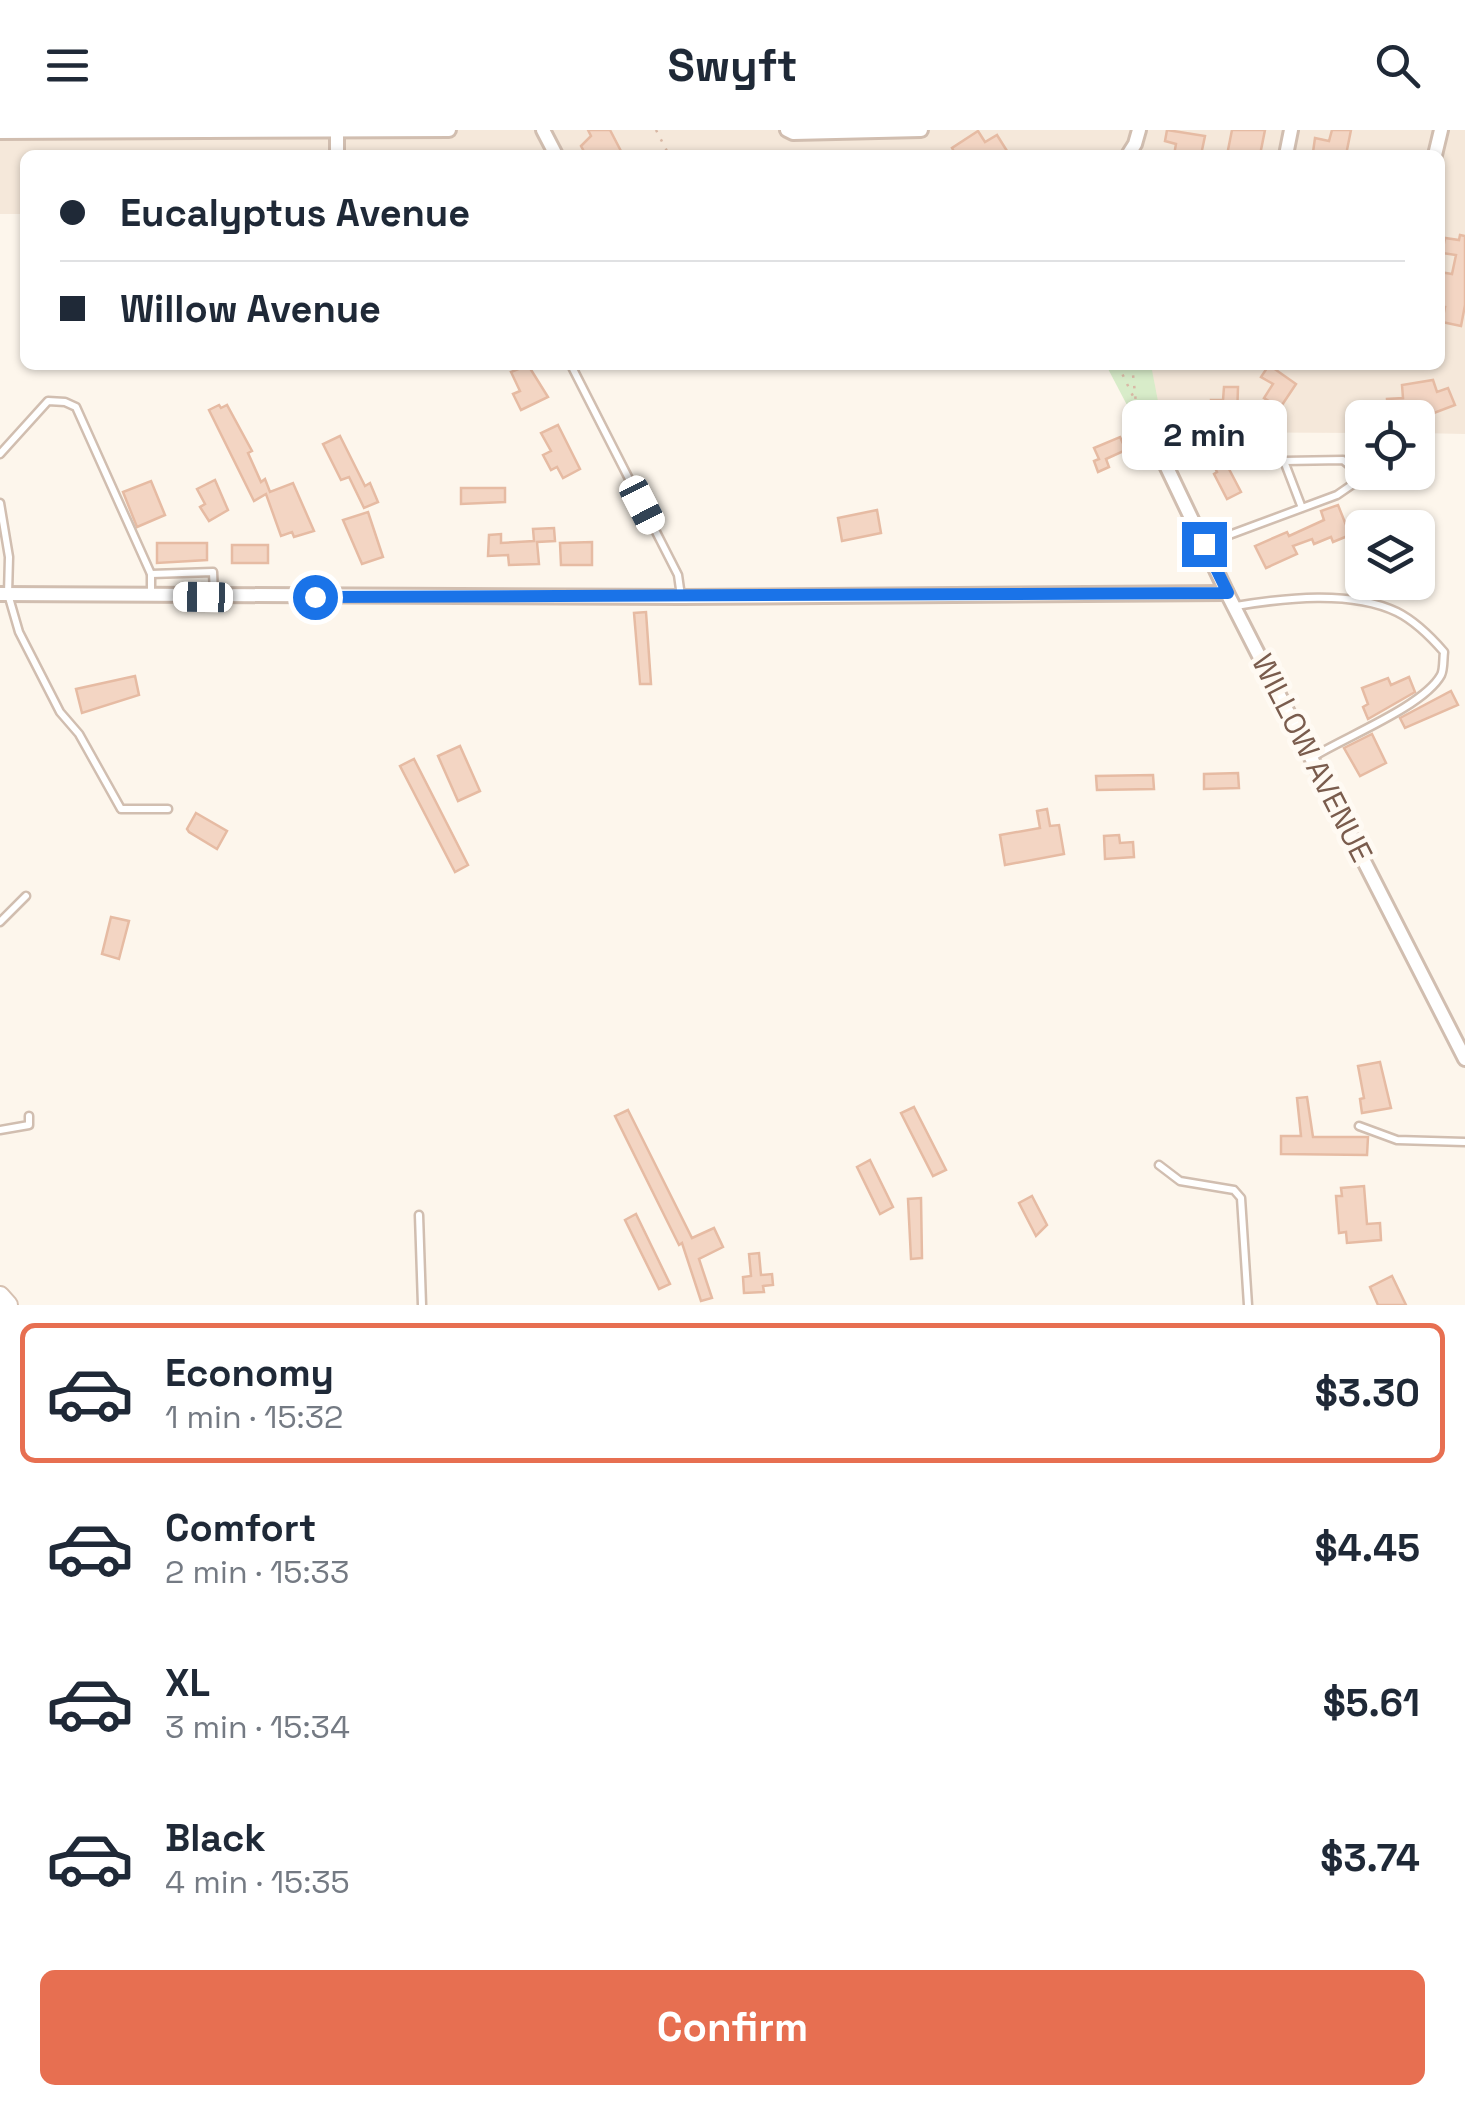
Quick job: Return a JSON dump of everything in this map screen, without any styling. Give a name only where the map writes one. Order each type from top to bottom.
[{"type":"main road","points":[[0,1296],[8,1305]]},
{"type":"street","points":[[0,132],[450,130]]},
{"type":"street","points":[[787,130],[921,130]]},
{"type":"street","name":"WILLOW AVENUE","points":[[1162,456],[1465,1058]]},
{"type":"street","points":[[4,594],[1231,599]]},
{"type":"lane","points":[[574,370],[678,576],[681,597]]},
{"type":"lane","points":[[0,454],[48,400],[76,407],[151,574],[151,596]]},
{"type":"lane","points":[[1204,544],[1337,496],[1353,484],[1354,470],[1343,460],[1284,461],[1302,508]]},
{"type":"lane","points":[[0,503],[9,557],[4,594],[60,712],[88,748],[121,808],[168,808]]},
{"type":"lane","points":[[151,574],[213,572],[214,597]]},
{"type":"lane","points":[[1231,599],[1363,602],[1398,612],[1429,634],[1444,652],[1442,673],[1400,712],[1312,758]]},
{"type":"lane","points":[[0,922],[26,896]]},
{"type":"lane","points":[[0,1130],[29,1125],[29,1116]]},
{"type":"lane","points":[[1360,1126],[1397,1140],[1465,1142]]},
{"type":"lane","points":[[1159,1165],[1180,1182],[1234,1190],[1241,1198],[1248,1305]]},
{"type":"lane","points":[[419,1215],[422,1305]]},
{"type":"path","points":[[1120,370],[1162,456]]},
{"type":"path","points":[[1132,370],[1136,406]]},
{"type":"shaded area","points":[[0,130],[1465,130],[1465,434],[1435,433],[1435,400],[1345,400],[1345,433],[1150,432],[1116,370],[1445,370],[1445,150],[20,150],[20,214],[0,214]]},
{"type":"green space","points":[[1109,370],[1152,370],[1167,448],[1149,447]]},
{"type":"building","points":[[588,130],[610,130],[620,150],[583,150],[581,146],[591,136]]},
{"type":"building","points":[[1167,130],[1205,136],[1202,150],[1175,150],[1176,144],[1165,141]]},
{"type":"building","points":[[1232,130],[1265,130],[1261,150],[1228,150]]},
{"type":"building","points":[[1332,130],[1351,130],[1347,150],[1313,150],[1315,138],[1329,141]]},
{"type":"building","points":[[978,131],[985,142],[997,135],[1006,150],[953,150]]},
{"type":"building","points":[[1460,235],[1465,236],[1465,305],[1461,326],[1445,323],[1445,273],[1452,274],[1456,255],[1445,253],[1445,238],[1459,240]]},
{"type":"building","points":[[531,370],[548,397],[521,410],[513,394],[520,391],[511,372]]},
{"type":"building","points":[[1266,370],[1276,370],[1296,384],[1280,408],[1264,398],[1273,384],[1261,377]]},
{"type":"building","points":[[1433,380],[1437,392],[1448,388],[1455,405],[1435,413],[1435,400],[1387,400],[1403,398],[1402,385]]},
{"type":"building","points":[[1224,387],[1238,387],[1237,419],[1211,418],[1211,400],[1223,400]]},
{"type":"building","points":[[227,405],[252,451],[248,453],[261,482],[265,479],[270,492],[293,483],[314,531],[281,536],[266,494],[254,501],[209,410]]},
{"type":"building","points":[[558,425],[580,469],[563,478],[557,467],[551,470],[543,455],[551,451],[541,433]]},
{"type":"building","points":[[340,436],[365,486],[370,483],[378,502],[364,508],[349,477],[341,480],[323,444]]},
{"type":"building","points":[[1120,437],[1126,450],[1106,459],[1109,467],[1098,472],[1094,461],[1099,459],[1094,448]]},
{"type":"building","points":[[1227,447],[1236,465],[1229,469],[1241,492],[1227,499],[1209,456]]},
{"type":"building","points":[[215,480],[228,510],[209,521],[200,507],[205,504],[197,489]]},
{"type":"building","points":[[151,481],[165,515],[137,527],[123,492]]},
{"type":"building","points":[[461,488],[505,488],[505,502],[461,504]]},
{"type":"building","points":[[1338,505],[1345,522],[1345,537],[1333,542],[1331,537],[1314,544],[1312,539],[1293,546],[1297,554],[1266,568],[1255,546],[1324,520],[1321,511]]},
{"type":"building","points":[[877,510],[881,533],[842,541],[838,518]]},
{"type":"building","points":[[368,512],[383,557],[362,564],[343,520]]},
{"type":"building","points":[[554,528],[555,541],[537,542],[539,564],[509,565],[508,555],[488,556],[489,535],[501,534],[501,543],[534,541],[533,529]]},
{"type":"building","points":[[592,542],[592,565],[561,565],[560,543]]},
{"type":"building","points":[[157,543],[207,543],[207,560],[157,563]]},
{"type":"building","points":[[232,545],[268,545],[268,563],[232,563]]},
{"type":"building","points":[[646,612],[651,684],[640,684],[634,613]]},
{"type":"building","points":[[135,676],[139,695],[82,713],[76,689]]},
{"type":"building","points":[[1409,677],[1415,692],[1368,719],[1362,688],[1388,678],[1391,685]]},
{"type":"building","points":[[1451,691],[1458,705],[1405,728],[1400,718]]},
{"type":"building","points":[[1372,734],[1386,763],[1360,776],[1344,748]]},
{"type":"building","points":[[460,746],[480,791],[458,801],[438,756]]},
{"type":"building","points":[[414,759],[468,865],[455,872],[400,766]]},
{"type":"building","points":[[1238,773],[1239,788],[1204,789],[1204,774]]},
{"type":"building","points":[[1153,775],[1154,789],[1097,790],[1096,776]]},
{"type":"building","points":[[1047,809],[1050,826],[1059,825],[1064,854],[1005,865],[1000,835],[1040,828],[1037,811]]},
{"type":"building","points":[[196,813],[227,831],[217,849],[187,829]]},
{"type":"building","points":[[1119,835],[1120,843],[1133,842],[1134,857],[1105,859],[1104,836]]},
{"type":"building","points":[[111,917],[129,921],[119,959],[102,954]]},
{"type":"building","points":[[1380,1062],[1391,1108],[1362,1113],[1360,1099],[1364,1098],[1358,1066]]},
{"type":"building","points":[[1307,1097],[1313,1137],[1368,1137],[1367,1155],[1281,1154],[1281,1136],[1301,1136],[1297,1098]]},
{"type":"building","points":[[914,1107],[946,1170],[933,1176],[901,1113]]},
{"type":"building","points":[[628,1110],[692,1238],[714,1228],[723,1247],[699,1259],[712,1298],[701,1301],[682,1243],[679,1245],[615,1116]]},
{"type":"building","points":[[870,1160],[893,1207],[880,1214],[857,1167]]},
{"type":"building","points":[[1364,1186],[1367,1224],[1380,1223],[1381,1240],[1347,1243],[1346,1232],[1339,1233],[1336,1196],[1342,1196],[1341,1188]]},
{"type":"building","points":[[1032,1196],[1047,1225],[1036,1236],[1019,1203]]},
{"type":"building","points":[[921,1198],[922,1258],[911,1259],[908,1199]]},
{"type":"building","points":[[636,1214],[670,1284],[659,1289],[625,1220]]},
{"type":"building","points":[[759,1253],[761,1275],[772,1274],[773,1285],[763,1286],[764,1292],[744,1293],[743,1277],[751,1276],[749,1254]]},
{"type":"building","points":[[1392,1276],[1406,1305],[1378,1305],[1370,1287]]},
{"type":"route","points":[[315,597],[1228,593],[1204,544]]}]
